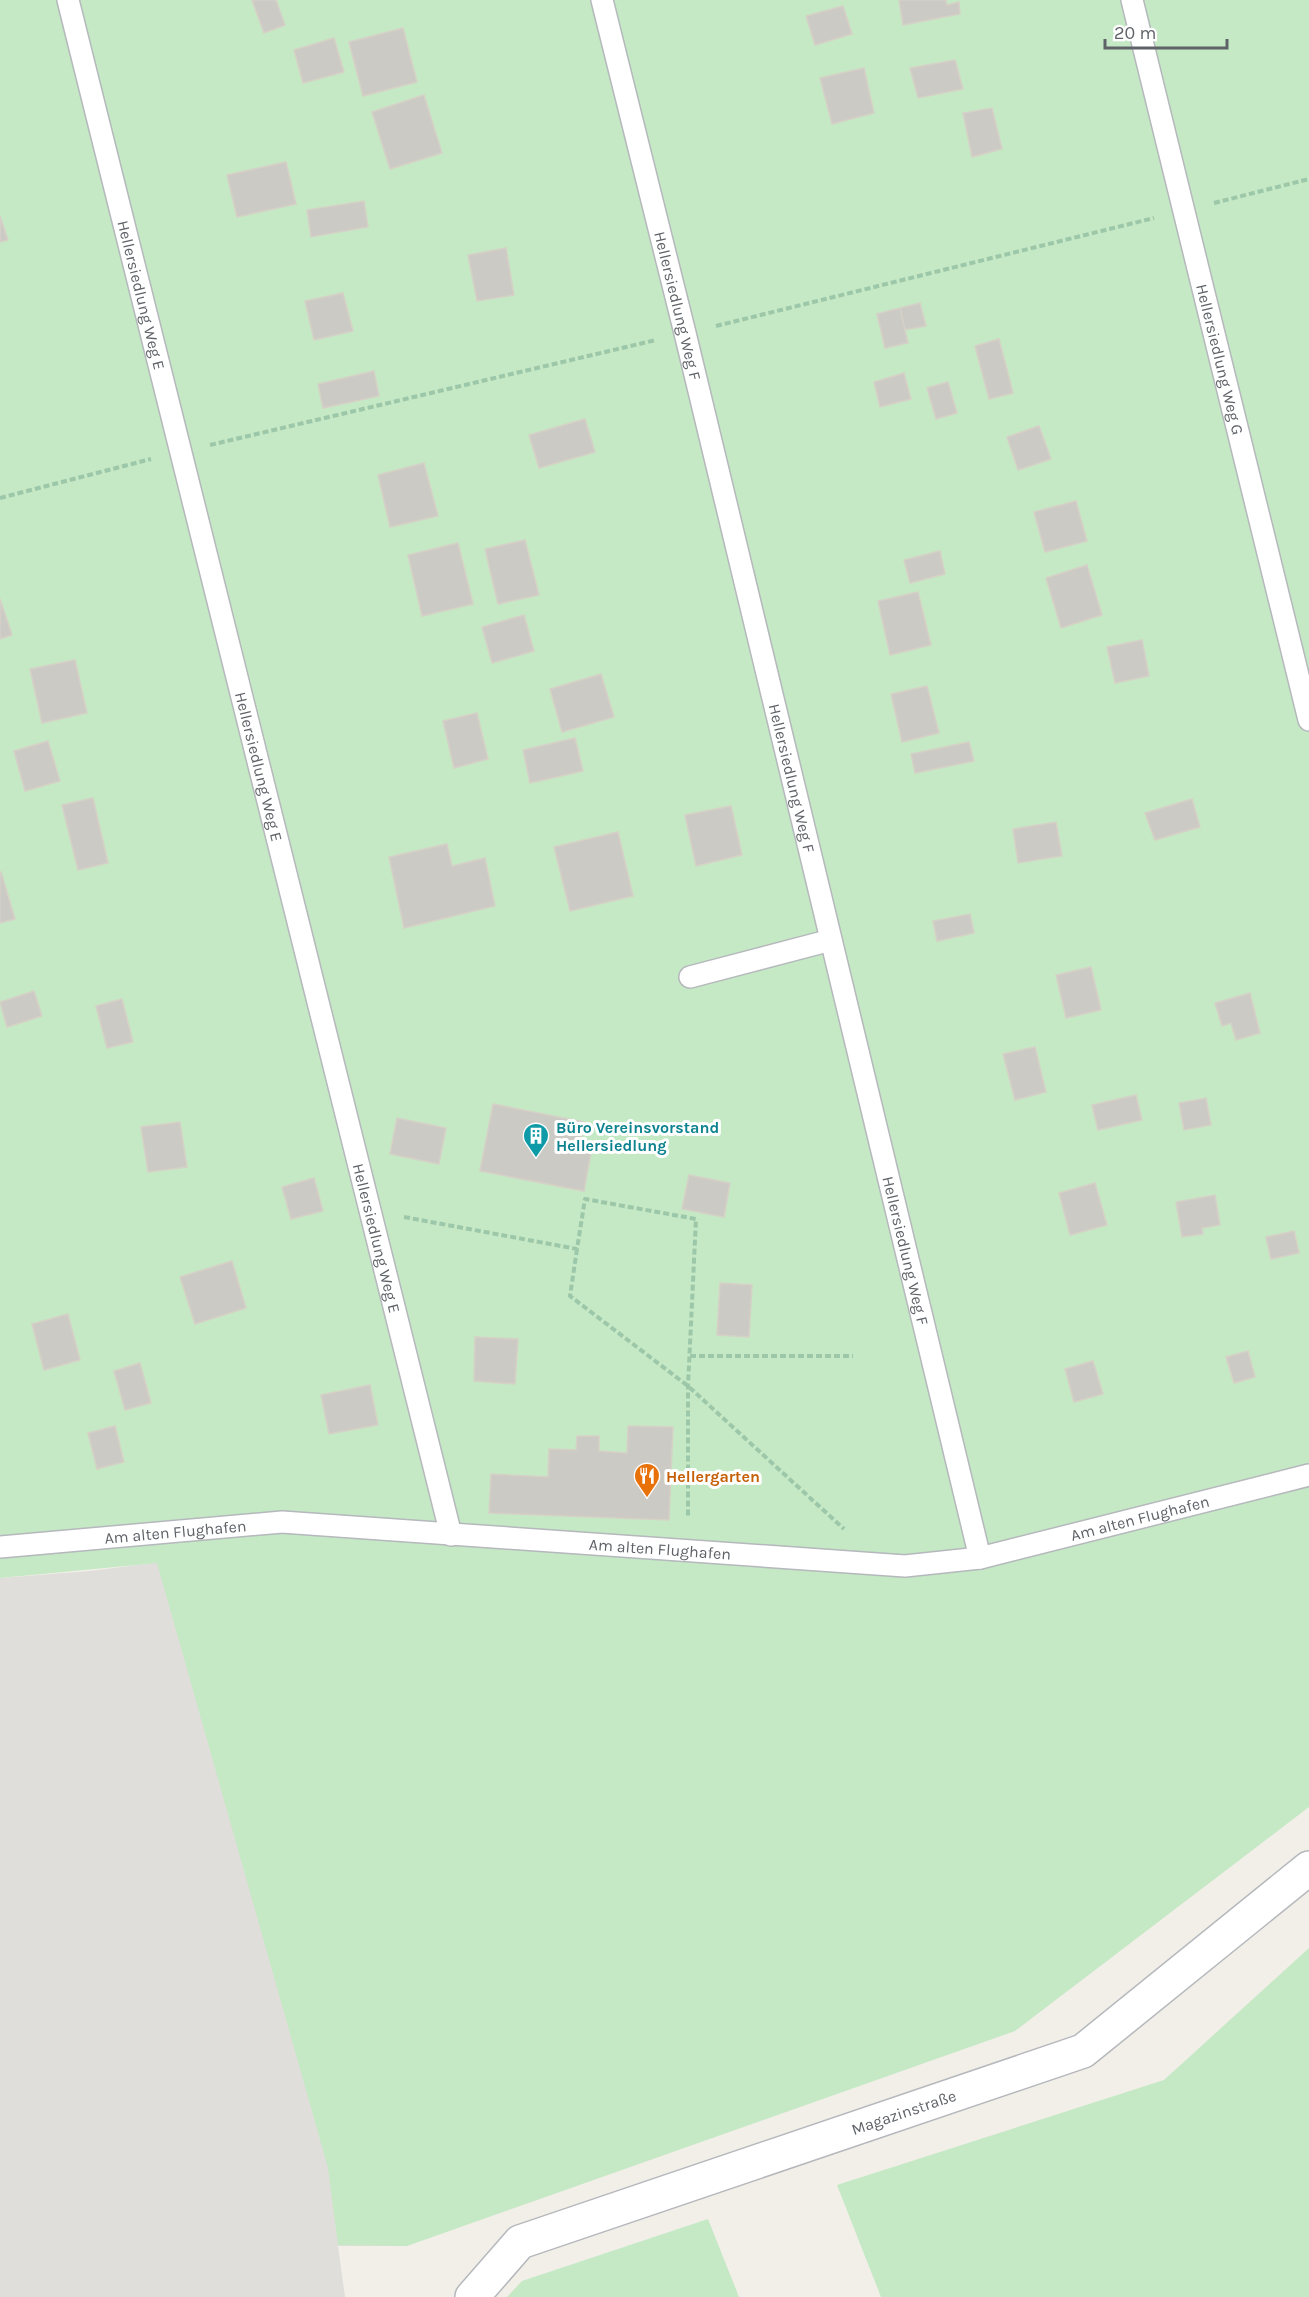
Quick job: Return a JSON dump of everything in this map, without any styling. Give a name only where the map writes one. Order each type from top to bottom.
[{"type":"street","name":"Magazinstraße","points":[[472,2297],[520,2242],[1083,2051],[1309,1868]]},
{"type":"lane","name":"Hellersiedlung Weg E","points":[[68,0],[368,1210],[451,1535]]},
{"type":"lane","name":"Hellersiedlung Weg F","points":[[602,0],[688,345],[980,1558]]},
{"type":"lane","name":"Hellersiedlung Weg G","points":[[1131,0],[1309,720]]},
{"type":"lane","points":[[690,977],[831,940]]},
{"type":"lane","name":"Am alten Flughafen","points":[[0,1547],[282,1522],[905,1566],[980,1558],[1309,1474]]},
{"type":"path","points":[[688,1551],[688,1386],[696,1219],[585,1199],[570,1296],[688,1386],[883,1566]]},
{"type":"path","points":[[368,1210],[577,1249]]},
{"type":"path","points":[[690,1356],[853,1356]]},
{"type":"shaded area","points":[[224,1554],[407,2246],[338,2246],[345,2297],[0,2297],[0,1578],[90,1571]]},
{"type":"green space","points":[[0,0],[1309,0],[1309,1807],[1015,2031],[407,2246],[338,2245],[328,2168],[157,1563],[0,1578]]},
{"type":"green space","points":[[1309,1948],[1309,2297],[881,2297],[837,2185],[1164,2080]]},
{"type":"green space","points":[[708,2219],[739,2297],[507,2297],[522,2281]]},
{"type":"building","points":[[252,0],[276,0],[285,25],[264,33]]},
{"type":"building","points":[[899,0],[946,0],[947,5],[959,2],[960,14],[903,25]]},
{"type":"building","points":[[843,6],[852,34],[815,45],[806,16]]},
{"type":"building","points":[[403,28],[417,82],[363,96],[349,42]]},
{"type":"building","points":[[334,38],[344,72],[303,83],[294,50]]},
{"type":"building","points":[[955,60],[963,89],[918,98],[910,68]]},
{"type":"building","points":[[864,68],[874,113],[832,124],[820,78]]},
{"type":"building","points":[[424,95],[442,153],[390,169],[372,112]]},
{"type":"building","points":[[992,108],[1002,149],[972,157],[963,113]]},
{"type":"building","points":[[286,162],[296,204],[237,217],[227,175]]},
{"type":"building","points":[[364,201],[368,227],[311,237],[307,210]]},
{"type":"building","points":[[0,216],[8,240],[0,242]]},
{"type":"building","points":[[506,248],[514,295],[477,301],[468,255]]},
{"type":"building","points":[[343,293],[353,331],[314,340],[305,301]]},
{"type":"building","points":[[920,303],[926,326],[905,330],[900,308]]},
{"type":"building","points":[[900,308],[908,343],[885,348],[877,314]]},
{"type":"building","points":[[999,339],[1013,393],[989,399],[975,346]]},
{"type":"building","points":[[374,371],[379,396],[323,408],[318,384]]},
{"type":"building","points":[[904,373],[911,399],[880,407],[874,382]]},
{"type":"building","points":[[948,382],[957,413],[936,419],[927,388]]},
{"type":"building","points":[[585,419],[595,452],[539,468],[529,435]]},
{"type":"building","points":[[1039,426],[1051,459],[1018,470],[1007,437]]},
{"type":"building","points":[[424,463],[438,516],[390,527],[378,475]]},
{"type":"building","points":[[1076,501],[1087,541],[1045,552],[1034,512]]},
{"type":"building","points":[[525,540],[539,595],[498,604],[485,549]]},
{"type":"building","points":[[458,543],[473,604],[422,616],[408,555]]},
{"type":"building","points":[[940,551],[945,574],[910,583],[904,560]]},
{"type":"building","points":[[1087,565],[1102,615],[1061,628],[1046,578]]},
{"type":"building","points":[[918,592],[931,645],[890,655],[878,601]]},
{"type":"building","points":[[0,599],[12,635],[0,639]]},
{"type":"building","points":[[524,615],[534,651],[492,663],[482,627]]},
{"type":"building","points":[[1142,640],[1149,676],[1115,683],[1107,647]]},
{"type":"building","points":[[75,660],[87,713],[42,723],[30,669]]},
{"type":"building","points":[[601,674],[614,717],[562,732],[550,689]]},
{"type":"building","points":[[927,686],[939,733],[902,742],[891,694]]},
{"type":"building","points":[[477,713],[488,759],[454,768],[443,721]]},
{"type":"building","points":[[575,738],[583,771],[530,783],[523,750]]},
{"type":"building","points":[[48,741],[60,781],[25,791],[14,751]]},
{"type":"building","points":[[969,742],[974,761],[915,773],[911,754]]},
{"type":"building","points":[[93,798],[108,863],[78,870],[62,805]]},
{"type":"building","points":[[1192,799],[1200,827],[1155,840],[1145,813]]},
{"type":"building","points":[[731,806],[742,855],[696,866],[685,815]]},
{"type":"building","points":[[1056,822],[1062,856],[1018,863],[1013,829]]},
{"type":"building","points":[[618,832],[633,896],[570,911],[554,847]]},
{"type":"building","points":[[447,844],[452,866],[485,858],[495,906],[404,928],[389,857]]},
{"type":"building","points":[[0,873],[15,919],[0,923]]},
{"type":"building","points":[[970,914],[974,933],[937,941],[933,921]]},
{"type":"building","points":[[1091,967],[1101,1010],[1066,1018],[1056,975]]},
{"type":"building","points":[[34,991],[42,1016],[7,1027],[0,1002]]},
{"type":"building","points":[[1250,993],[1260,1033],[1236,1040],[1231,1023],[1222,1026],[1215,1003]]},
{"type":"building","points":[[122,999],[133,1042],[107,1048],[96,1006]]},
{"type":"building","points":[[1035,1047],[1046,1092],[1015,1100],[1003,1054]]},
{"type":"building","points":[[1136,1095],[1142,1120],[1098,1130],[1092,1105]]},
{"type":"building","points":[[1206,1098],[1211,1125],[1184,1130],[1179,1103]]},
{"type":"building","name":"Büro Vereinsvorstand Hellersiedlung","points":[[493,1104],[584,1122],[580,1145],[592,1147],[584,1191],[480,1171]]},
{"type":"building","points":[[397,1118],[446,1128],[439,1164],[390,1154]]},
{"type":"building","points":[[180,1122],[187,1167],[148,1172],[141,1127]]},
{"type":"building","points":[[689,1175],[730,1183],[724,1217],[682,1209]]},
{"type":"building","points":[[314,1178],[323,1211],[291,1219],[282,1187]]},
{"type":"building","points":[[1095,1183],[1107,1225],[1070,1235],[1059,1193]]},
{"type":"building","points":[[1215,1195],[1220,1225],[1202,1228],[1203,1234],[1182,1237],[1176,1202]]},
{"type":"building","points":[[1294,1231],[1299,1253],[1271,1259],[1266,1237]]},
{"type":"building","points":[[232,1261],[246,1308],[195,1324],[180,1277]]},
{"type":"building","points":[[720,1283],[752,1285],[749,1337],[717,1335]]},
{"type":"building","points":[[68,1314],[80,1360],[44,1370],[32,1324]]},
{"type":"building","points":[[475,1337],[518,1339],[515,1384],[474,1381]]},
{"type":"building","points":[[1248,1351],[1255,1377],[1234,1383],[1226,1357]]},
{"type":"building","points":[[1093,1361],[1103,1394],[1074,1402],[1065,1369]]},
{"type":"building","points":[[140,1363],[151,1403],[125,1410],[114,1371]]},
{"type":"building","points":[[370,1385],[378,1425],[329,1434],[321,1395]]},
{"type":"building","points":[[115,1426],[124,1462],[97,1469],[88,1433]]},
{"type":"building","name":"Hellergarten","points":[[628,1426],[673,1427],[669,1520],[489,1513],[491,1474],[548,1477],[549,1449],[576,1450],[577,1436],[599,1436],[599,1451],[627,1453]]},
{"type":"place","name":"Büro Vereinsvorstand Hellersiedlung","points":[[536,1159]]},
{"type":"place","name":"Hellergarten","points":[[647,1499]]}]
